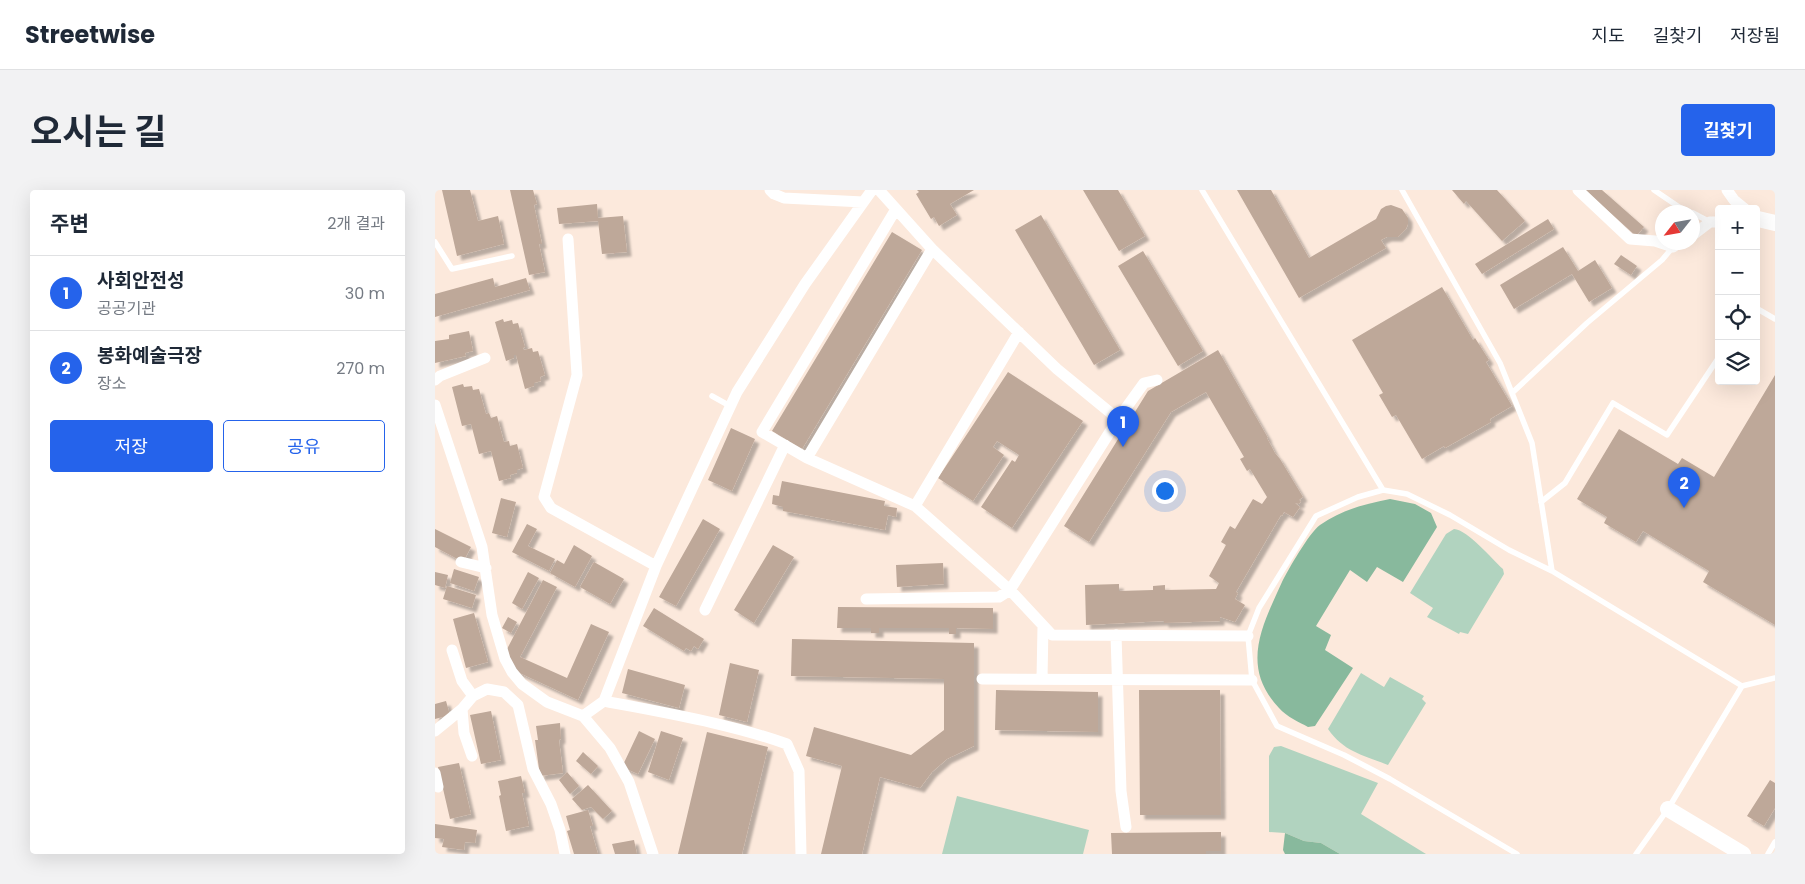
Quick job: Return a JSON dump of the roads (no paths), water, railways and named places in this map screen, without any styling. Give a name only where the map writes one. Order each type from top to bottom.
[{"type":"street","points":[[770,190],[784,198],[863,202]]},
{"type":"street","points":[[583,716],[604,701],[656,566],[737,392],[805,284],[872,190]]},
{"type":"street","points":[[879,190],[932,249],[1057,369],[1118,419]]},
{"type":"street","points":[[1578,190],[1630,239],[1655,241]]},
{"type":"street","points":[[1727,190],[1740,205]]},
{"type":"street","points":[[896,209],[762,432],[807,458],[915,506],[1009,590],[1052,635],[1248,636]]},
{"type":"street","points":[[1760,220],[1775,222]]},
{"type":"street","points":[[1700,231],[1714,222]]},
{"type":"street","points":[[568,239],[577,375],[544,497],[551,508],[656,566]]},
{"type":"street","points":[[807,458],[932,249]]},
{"type":"street","points":[[915,506],[1019,332]]},
{"type":"street","points":[[435,380],[439,376],[485,358]]},
{"type":"street","points":[[866,600],[999,597],[1009,590],[1118,419],[1144,383],[1157,380]]},
{"type":"street","points":[[435,405],[480,540],[486,568],[492,615],[505,659],[511,672],[522,684],[547,702],[583,716],[610,748],[629,782],[653,854]]},
{"type":"street","points":[[705,610],[785,445]]},
{"type":"street","points":[[461,562],[486,568]]},
{"type":"street","points":[[1042,679],[1043,626]]},
{"type":"street","points":[[1116,636],[1121,791],[1127,828]]},
{"type":"street","points":[[452,650],[462,681],[473,696]]},
{"type":"street","points":[[983,679],[1252,680]]},
{"type":"street","points":[[435,731],[462,709],[473,696],[487,690],[504,692],[518,705],[533,769],[551,804],[561,830],[565,854]]},
{"type":"street","points":[[604,701],[760,734],[787,744],[799,771],[801,854]]},
{"type":"street","points":[[462,709],[464,733],[472,756]]},
{"type":"street","points":[[435,773],[439,787]]},
{"type":"street","points":[[1668,810],[1743,854]]},
{"type":"lane","points":[[1203,190],[1383,490]]},
{"type":"lane","points":[[1401,190],[1500,363],[1532,443],[1552,571]]},
{"type":"lane","points":[[1654,190],[1676,205]]},
{"type":"lane","points":[[1700,217],[1714,222]]},
{"type":"lane","points":[[435,242],[452,269],[512,256]]},
{"type":"lane","points":[[1512,393],[1587,323],[1671,250]]},
{"type":"lane","points":[[1760,310],[1775,319]]},
{"type":"lane","points":[[1541,502],[1565,483],[1613,403],[1667,435],[1715,363]]},
{"type":"lane","points":[[712,396],[730,406]]},
{"type":"lane","points":[[1517,854],[1390,778],[1344,755],[1277,726],[1252,680],[1248,636],[1259,608],[1316,516],[1358,497],[1383,490],[1407,494],[1449,515],[1509,550],[1552,571],[1742,686],[1775,678]]},
{"type":"lane","points":[[1636,854],[1668,810],[1742,686]]},
{"type":"lane","points":[[1768,854],[1775,842]]},
{"type":"place","name":"사회안전성","points":[[1123,447]]},
{"type":"place","name":"봉화예술극장","points":[[1684,508]]}]
